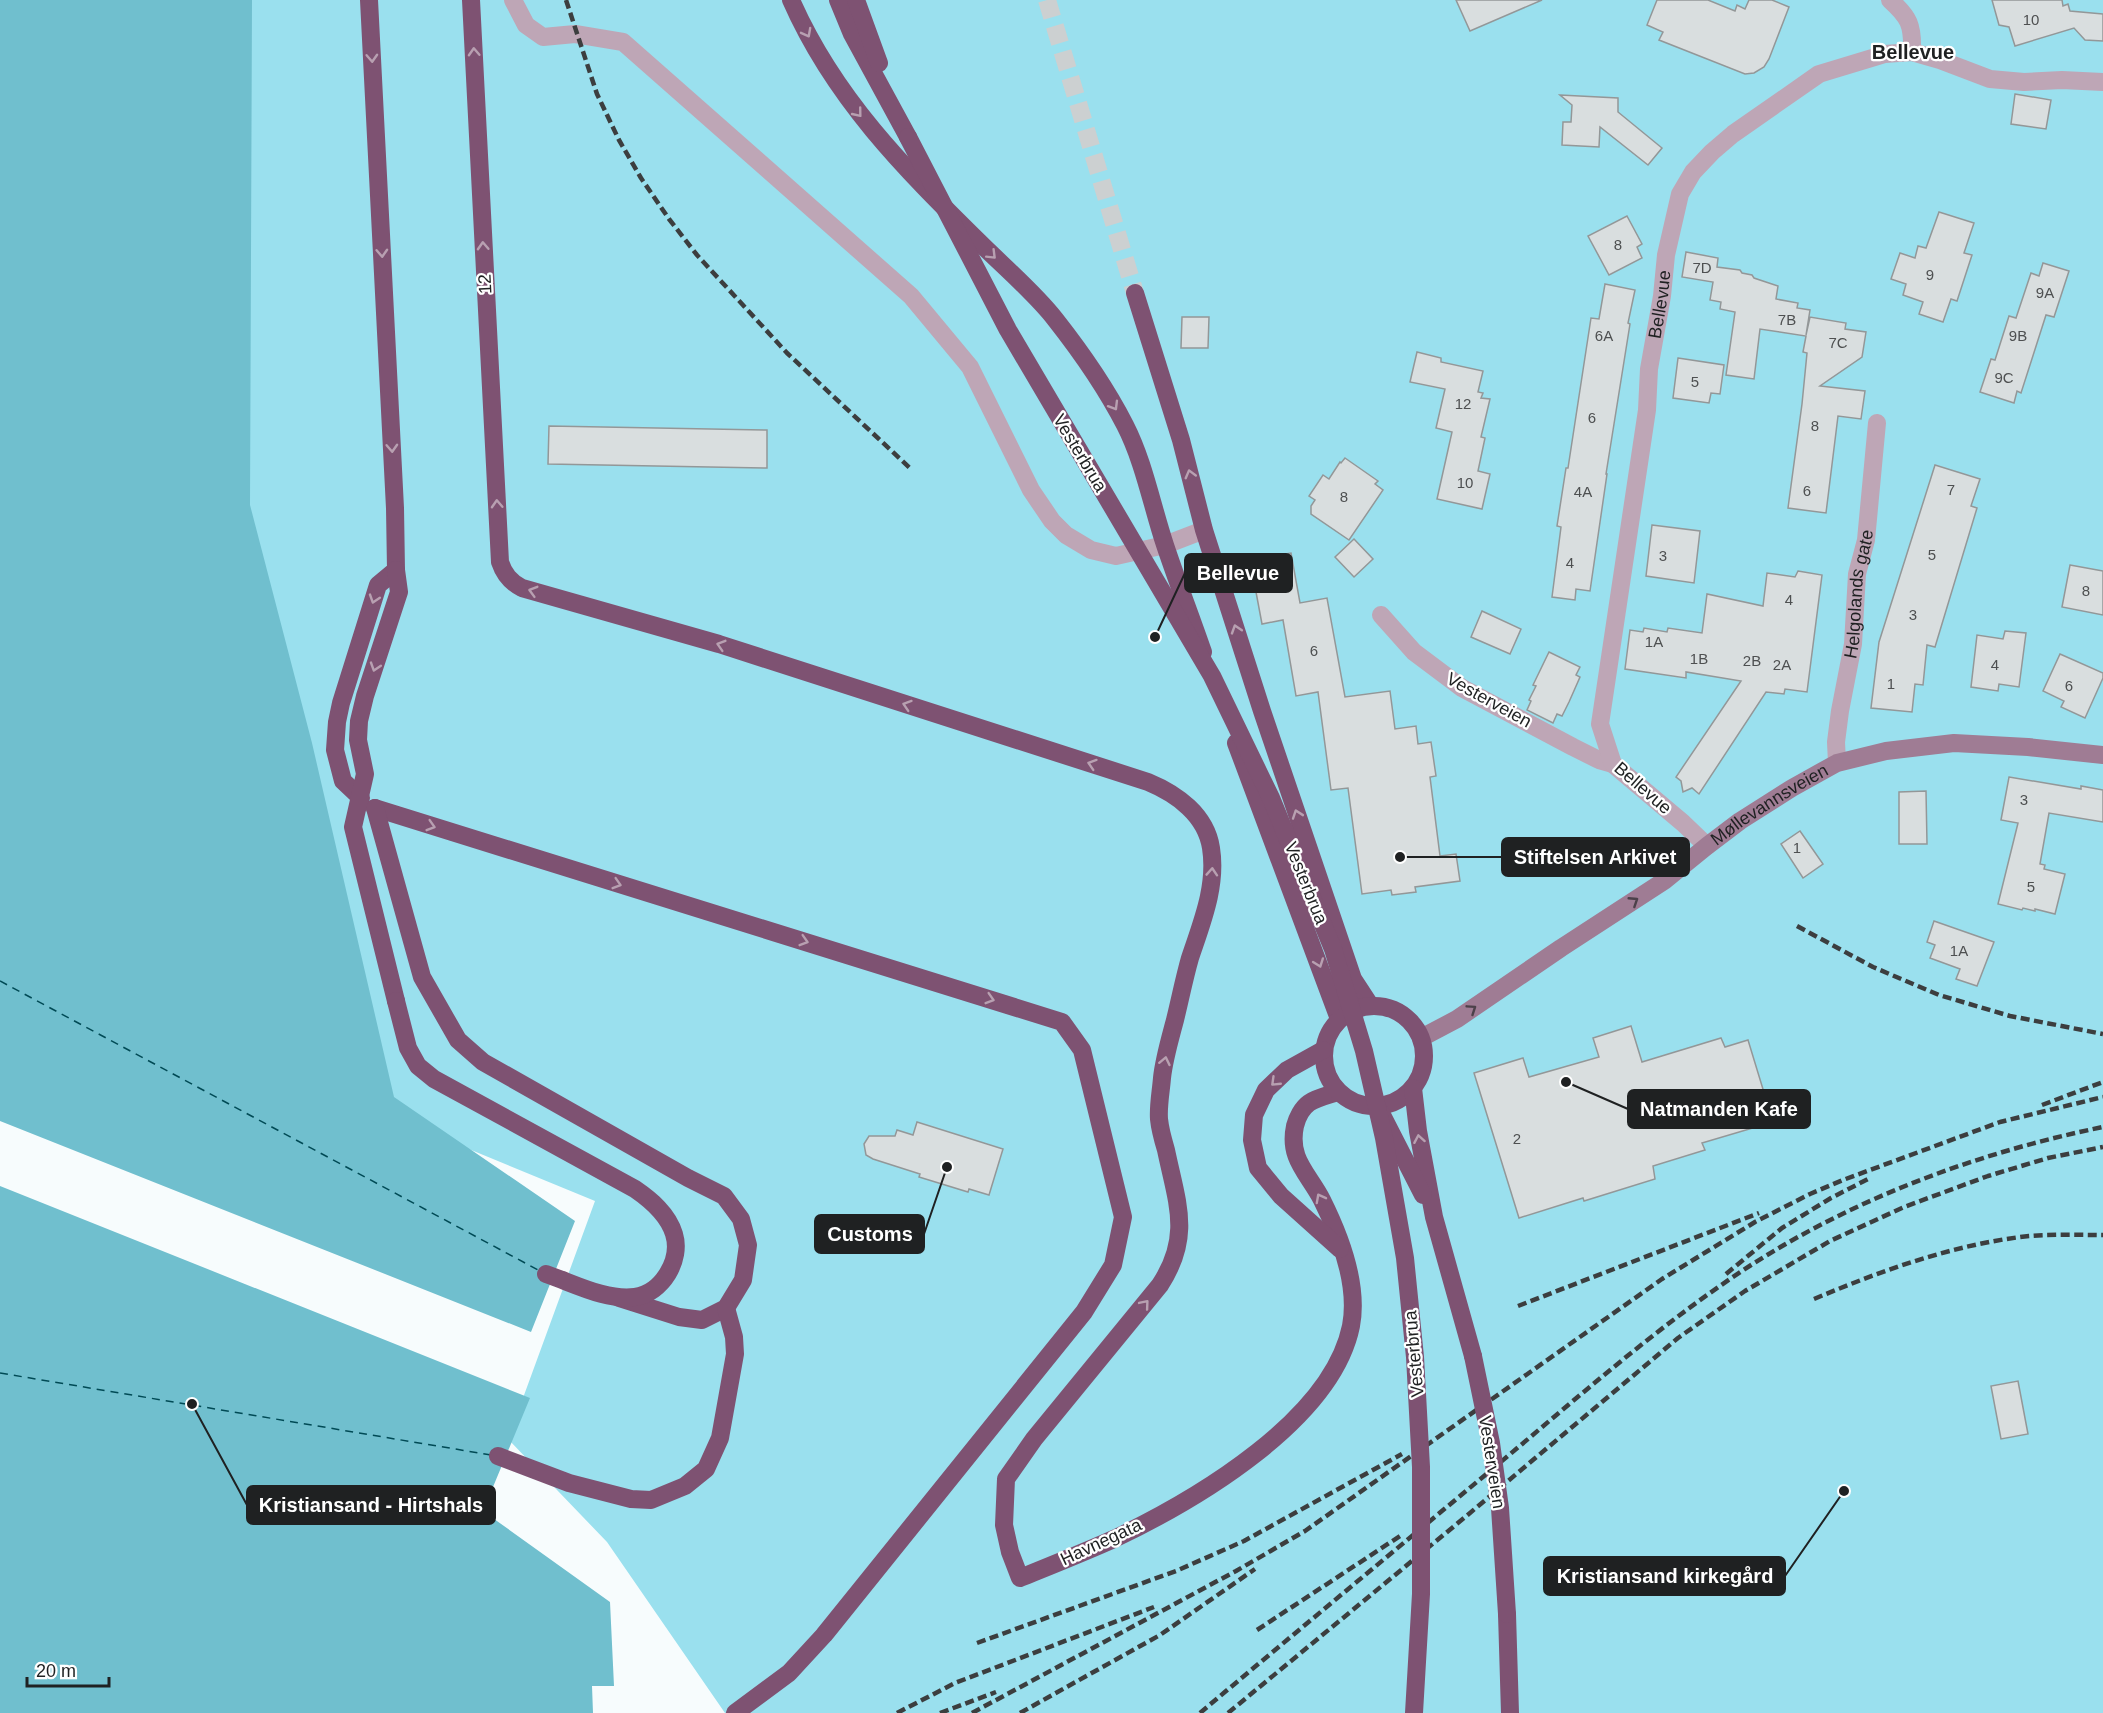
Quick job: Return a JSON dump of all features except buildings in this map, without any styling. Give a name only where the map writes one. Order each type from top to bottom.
[{"type":"highway","points":[[369,0],[395,508],[396,570],[378,585],[341,703],[335,750],[343,781],[368,803],[1062,1022],[1082,1050],[1123,1216],[1113,1265],[1084,1312],[824,1635],[789,1672],[735,1713]]},
{"type":"highway","points":[[791,0],[825,65],[863,119],[933,197],[1054,317],[1091,368],[1126,426],[1141,464],[1165,545],[1339,1019]]},
{"type":"highway","points":[[838,0],[852,33],[877,71]]},
{"type":"highway","points":[[856,0],[877,71]]},
{"type":"highway","name":"12","points":[[471,3],[500,562],[504,574],[522,588],[719,644],[1148,782],[1165,789],[1192,811],[1205,828],[1211,845],[1214,869],[1209,898],[1189,963],[1162,1075],[1159,1119],[1180,1221],[1178,1251],[1171,1269],[1160,1285],[1034,1439],[1006,1479],[1004,1525],[1020,1578]]},
{"type":"highway","name":"Vesterbrua","points":[[877,71],[908,137],[1008,330],[1212,676],[1271,798],[1332,949],[1364,1051],[1384,1138],[1405,1258],[1415,1357],[1421,1467],[1420,1594],[1414,1713]]},
{"type":"highway","points":[[1135,293],[1181,441],[1204,530],[1259,700],[1353,979],[1370,1005]]},
{"type":"highway","points":[[368,803],[353,827],[408,1048],[418,1066],[434,1079],[635,1189],[659,1209],[674,1234],[675,1247],[672,1265],[665,1278],[650,1292],[637,1296],[619,1298],[546,1274],[679,1317],[702,1320],[726,1308],[743,1280],[748,1245],[741,1219],[724,1196],[483,1062],[458,1040],[422,977],[368,803]]},
{"type":"highway","points":[[1370,1005],[1386,1006],[1401,1013],[1413,1024],[1421,1038],[1424,1055],[1421,1072],[1413,1088],[1403,1097],[1377,1106],[1363,1105],[1338,1092],[1324,1065],[1323,1050],[1328,1033],[1339,1019],[1353,1009],[1370,1005]]},
{"type":"highway","points":[[1323,1050],[1287,1070],[1266,1090],[1254,1115],[1252,1140],[1258,1168],[1281,1196],[1343,1251]]},
{"type":"highway","name":"Vesterveien","points":[[1413,1088],[1418,1131],[1434,1217],[1473,1356],[1491,1443],[1500,1508],[1507,1614],[1510,1713]]},
{"type":"highway","points":[[1338,1092],[1309,1103],[1297,1119],[1293,1137],[1295,1154],[1322,1199],[1343,1251]]},
{"type":"highway","name":"Vesterveien","points":[[1377,1106],[1434,1217]]},
{"type":"highway","name":"Havnegata","points":[[1020,1578],[1116,1538],[1180,1504],[1236,1467],[1295,1419],[1320,1392],[1335,1369],[1351,1326],[1352,1286],[1349,1267],[1343,1251]]},
{"type":"highway","points":[[498,1456],[569,1483],[631,1499],[651,1500],[685,1486],[706,1469],[720,1438],[735,1354],[734,1337],[726,1308]]},
{"type":"main road","name":"Møllevannsveien","points":[[1421,1038],[1457,1019],[1664,881],[1707,846],[1792,788],[1837,763],[1886,751],[1954,743],[2028,747],[2103,755]]},
{"type":"street","points":[[513,0],[526,25],[543,37],[576,34],[623,42],[911,296],[970,367],[1031,490],[1052,521],[1066,535],[1091,550],[1116,556],[1165,545],[1204,530]]},
{"type":"street","points":[[1890,0],[1906,14],[1913,33],[1912,52]]},
{"type":"street","name":"Bellevue","points":[[1707,846],[1613,764],[1600,724],[1647,410],[1649,369],[1662,296],[1666,255],[1680,194],[1693,172],[1712,152],[1733,134],[1819,74],[1885,54],[1912,52],[1990,79],[2024,82],[2061,80],[2103,82]]},
{"type":"street","name":"Helgolands gate","points":[[1837,763],[1836,742],[1853,644],[1857,574],[1866,540],[1877,423]]},
{"type":"street","name":"Vesterveien","points":[[1381,615],[1414,652],[1437,671],[1573,747],[1613,764]]},
{"type":"shaded area","points":[[0,0],[252,0],[250,505],[312,743],[394,1097],[575,1221],[531,1332],[0,1121]]},
{"type":"shaded area","points":[[241,0],[2103,0],[2103,1713],[725,1713],[607,1542],[508,1439],[595,1201],[379,1112],[239,471]]},
{"type":"shaded area","points":[[0,1186],[530,1398],[483,1511],[610,1602],[614,1686],[592,1686],[593,1713],[0,1713]]},
{"type":"ferry route","points":[[0,981],[540,1271]]},
{"type":"ferry route","points":[[0,1373],[491,1455]]},
{"type":"tunnel","points":[[1047,0],[1135,293]]},
{"type":"railway","points":[[566,0],[597,94],[619,140],[669,219],[697,255],[787,353],[912,470]]},
{"type":"railway","points":[[1797,926],[1873,967],[1939,995],[2010,1016],[2103,1034]]},
{"type":"railway","points":[[2042,1105],[2103,1082]]},
{"type":"railway","points":[[972,1713],[1236,1571],[1305,1531],[1662,1279],[1755,1222],[1843,1180],[2000,1122],[2103,1097]]},
{"type":"railway","points":[[1200,1713],[1608,1372],[1730,1279],[1817,1227],[1909,1185],[2005,1151],[2103,1127]]},
{"type":"railway","points":[[1228,1713],[1678,1338],[1745,1291],[1830,1241],[1904,1207],[1988,1176],[2048,1158],[2103,1147]]},
{"type":"railway","points":[[1726,1274],[1782,1228],[1831,1198],[1870,1178]]},
{"type":"railway","points":[[1518,1306],[1759,1213]]},
{"type":"railway","points":[[1814,1299],[1893,1268],[1974,1245],[2029,1236],[2103,1235]]},
{"type":"railway","points":[[977,1643],[1176,1571],[1244,1541],[1402,1454]]},
{"type":"railway","points":[[1257,1630],[1400,1536]]},
{"type":"railway","points":[[1020,1713],[1160,1635],[1255,1569]]},
{"type":"railway","points":[[897,1713],[955,1683],[1154,1607]]},
{"type":"railway","points":[[940,1713],[996,1692]]},
{"type":"place","name":"Bellevue","points":[[1155,637]]},
{"type":"place","name":"Stiftelsen Arkivet","points":[[1400,857]]},
{"type":"place","name":"Natmanden Kafe","points":[[1566,1082]]},
{"type":"place","name":"Customs","points":[[947,1167]]},
{"type":"place","name":"Kristiansand - Hirtshals","points":[[192,1404]]},
{"type":"place","name":"Kristiansand kirkegård","points":[[1844,1491]]},
{"type":"district","name":"Bellevue","points":[[1913,52]]}]
